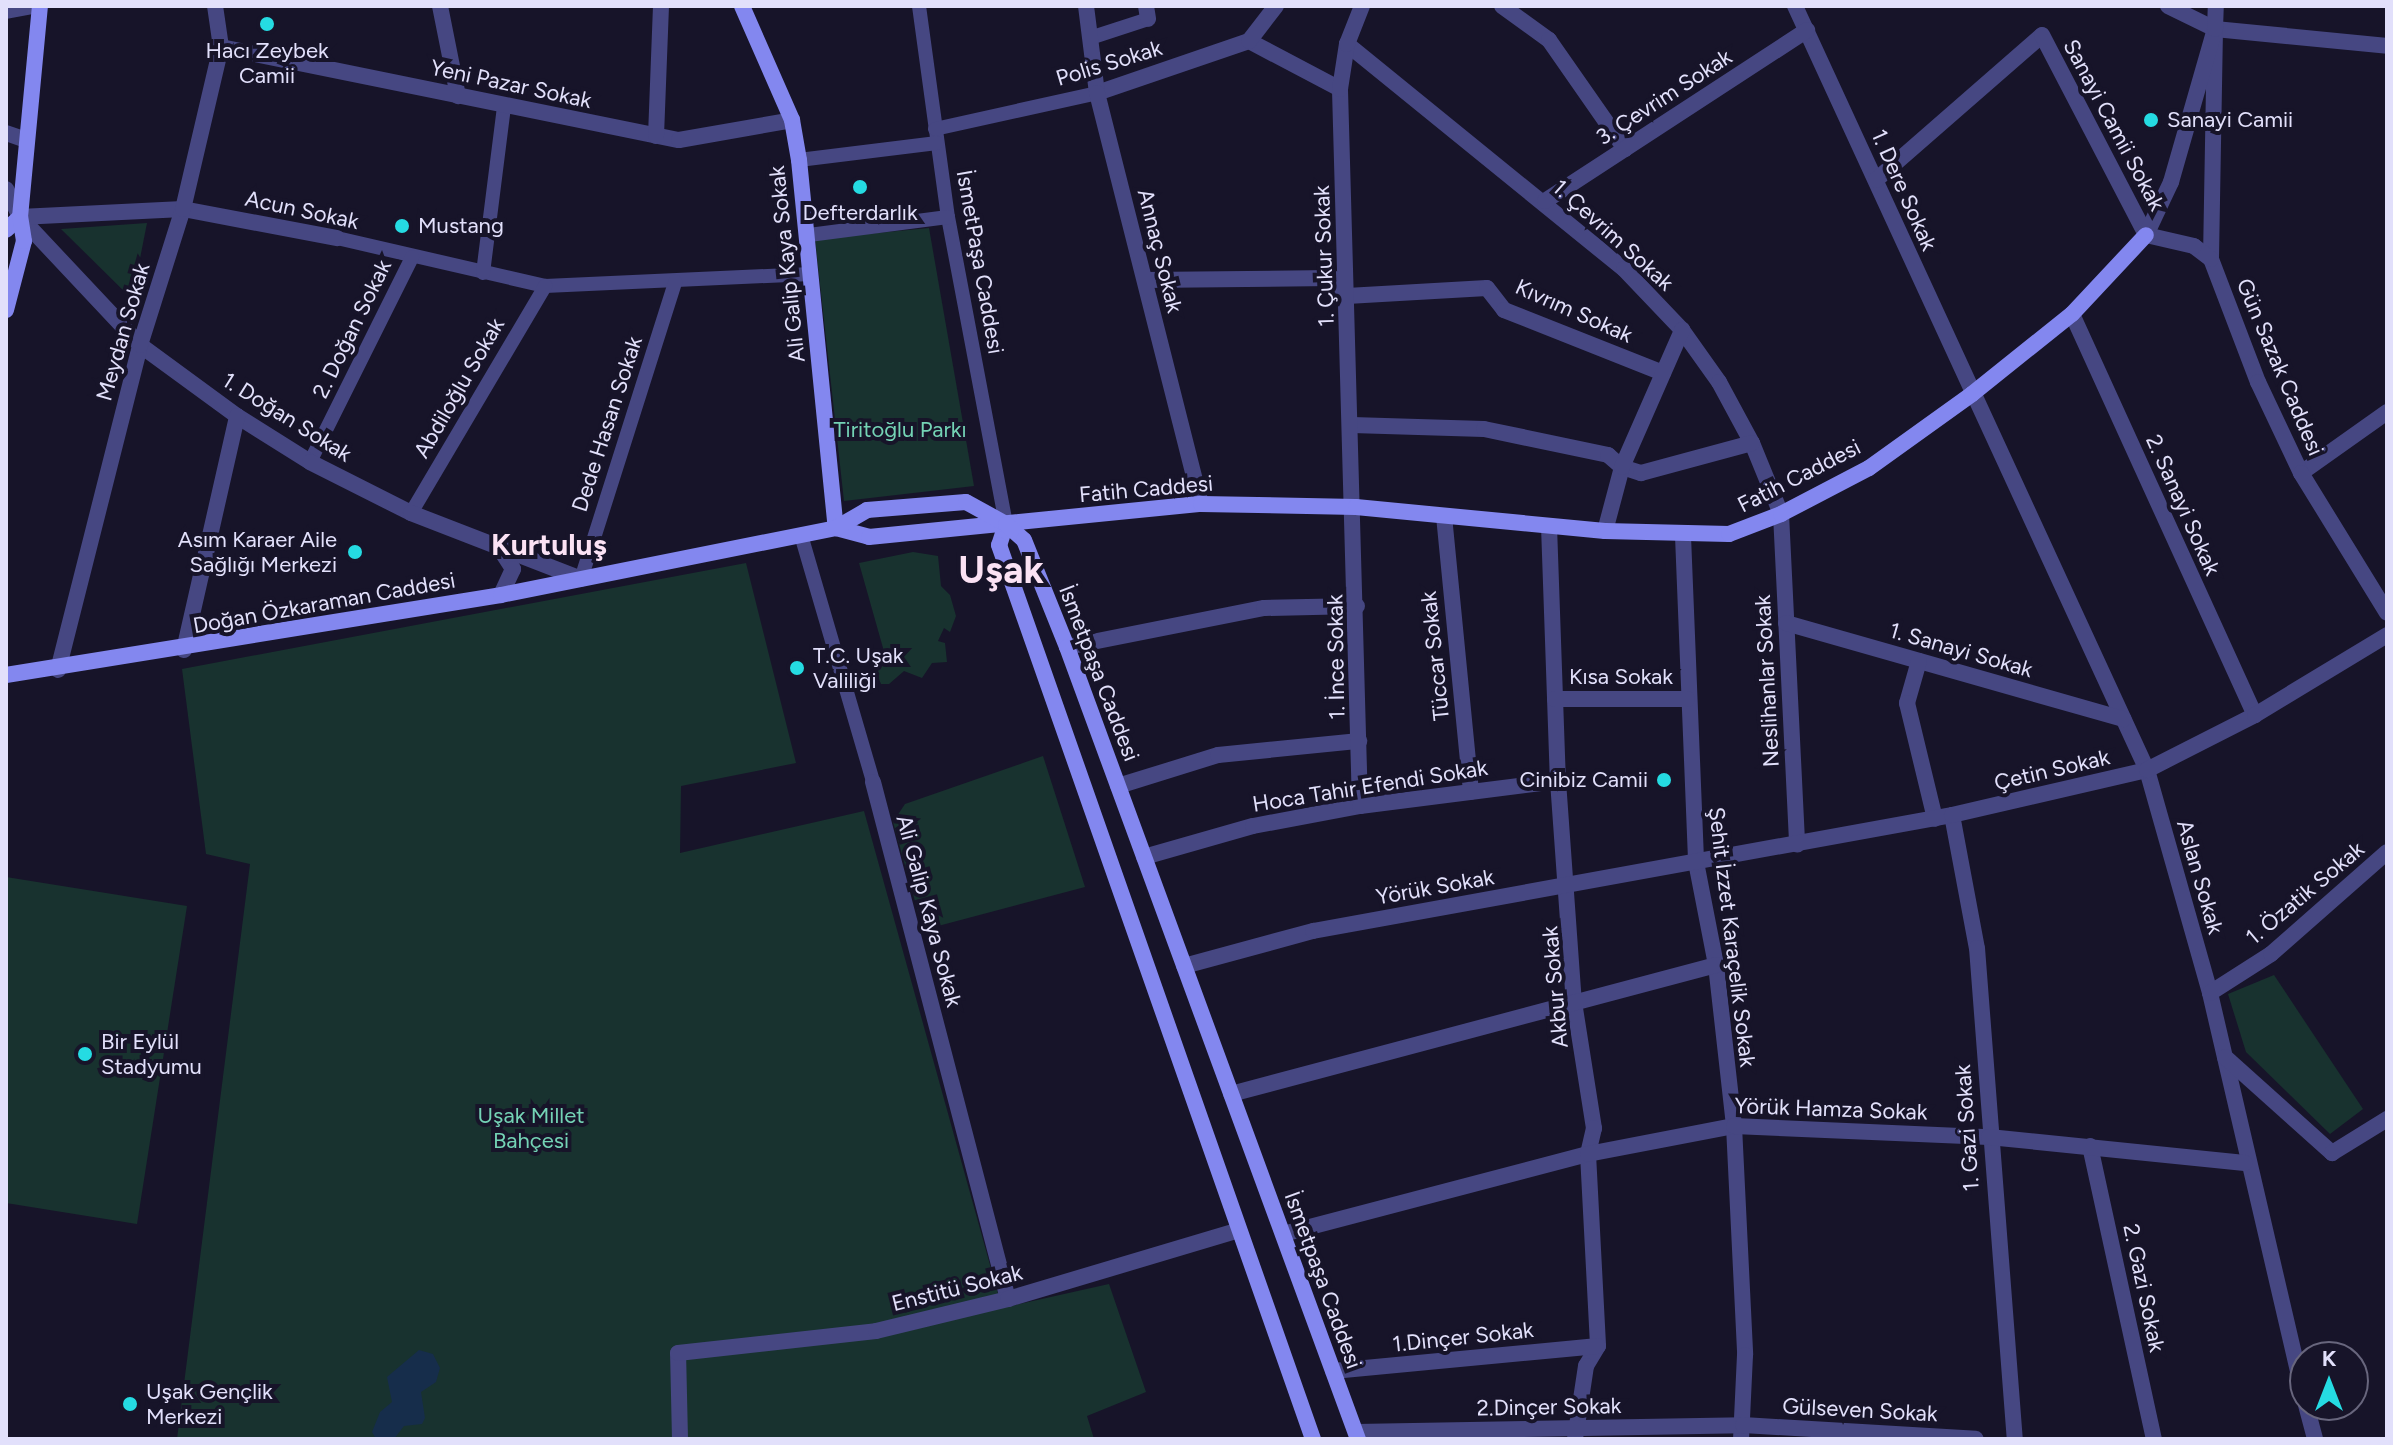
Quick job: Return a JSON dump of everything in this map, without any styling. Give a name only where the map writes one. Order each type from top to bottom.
[{"type":"main road","points":[[6,230],[13,216],[26,140],[40,6]]},
{"type":"main road","name":"Ali Galip Kaya Sokak","points":[[742,6],[792,120],[809,235],[836,528]]},
{"type":"main road","points":[[6,310],[24,241],[13,216]]},
{"type":"main road","name":"Fatih Caddesi","points":[[1006,524],[1201,504],[1356,507],[1605,531],[1683,536],[1729,534],[1781,514],[1869,468],[1972,394],[2072,314],[2146,235]]},
{"type":"main road","name":"Doğan Özkaraman Caddesi","points":[[6,675],[184,650],[501,595],[836,528],[867,510],[966,502],[1006,524]]},
{"type":"main road","points":[[1006,524],[999,545],[1313,1439]]},
{"type":"main road","name":"Doğan Özkaraman Caddesi","points":[[836,528],[869,537],[1006,524]]},
{"type":"main road","name":"İsmetpaşa Caddesi","points":[[1006,524],[1024,540],[1067,647],[1357,1436]]},
{"type":"street","points":[[6,11],[32,6]]},
{"type":"street","name":"Meydan Sokak","points":[[58,670],[140,345],[183,209],[221,47],[215,6]]},
{"type":"street","points":[[440,6],[458,96]]},
{"type":"street","points":[[656,136],[661,6]]},
{"type":"street","name":"İsmetPaşa Caddesi","points":[[919,6],[948,217],[1006,524]]},
{"type":"street","name":"Annaç Sokak","points":[[1086,6],[1097,93],[1201,504]]},
{"type":"street","points":[[1276,6],[1249,41],[1340,89]]},
{"type":"street","name":"1. Çukur Sokak","points":[[1356,507],[1340,89],[1347,44],[1362,6]]},
{"type":"street","points":[[1502,6],[1549,40],[1625,149]]},
{"type":"street","name":"1. Dere Sokak","points":[[1795,6],[1972,394]]},
{"type":"street","points":[[2168,6],[2215,29],[2387,46]]},
{"type":"street","name":"Fatih Caddesi","points":[[2146,235],[2171,182],[2215,29],[2216,6]]},
{"type":"street","points":[[1090,38],[1147,13]]},
{"type":"street","points":[[2211,259],[2215,29]]},
{"type":"street","name":"3. Çevrim Sokak","points":[[1545,201],[1807,30]]},
{"type":"street","name":"Sanayi Camii Sokak","points":[[1876,180],[2042,35],[2146,235]]},
{"type":"street","name":"Polis Sokak","points":[[799,160],[936,136],[1097,93],[1249,41]]},
{"type":"street","name":"1. Çevrim Sokak","points":[[1347,44],[1545,201],[1624,269],[1682,330],[1719,382],[1752,443],[1781,514]]},
{"type":"street","name":"Yeni Pazar Sokak","points":[[221,47],[656,136],[697,140],[792,120]]},
{"type":"street","points":[[483,273],[504,106]]},
{"type":"street","points":[[6,133],[26,140]]},
{"type":"street","name":"1. Doğan Sokak","points":[[6,189],[13,216],[140,345],[237,416],[310,462],[411,513],[581,579]]},
{"type":"street","name":"Acun Sokak","points":[[13,216],[183,209],[337,238],[545,286],[811,274]]},
{"type":"street","points":[[809,235],[948,217]]},
{"type":"street","points":[[2146,235],[2194,246],[2211,259]]},
{"type":"street","name":"2. Doğan Sokak","points":[[310,462],[412,257]]},
{"type":"street","name":"Gün Sazak Caddesi","points":[[2211,259],[2258,382],[2301,473],[2387,613]]},
{"type":"street","points":[[1145,280],[1332,278],[1347,296]]},
{"type":"street","name":"Dede Hasan Sokak","points":[[581,579],[675,282]]},
{"type":"street","name":"Abdiloğlu Sokak","points":[[411,513],[545,286]]},
{"type":"street","name":"Kıvrım Sokak","points":[[1347,296],[1487,288],[1504,310],[1663,373]]},
{"type":"street","name":"2. Sanayi Sokak","points":[[2072,314],[2255,715]]},
{"type":"street","points":[[1605,531],[1622,467],[1682,330]]},
{"type":"street","name":"Aslan Sokak","points":[[1972,394],[2147,770],[2210,993],[2245,1163],[2290,1341]]},
{"type":"street","points":[[2301,473],[2387,412]]},
{"type":"street","points":[[184,650],[237,416]]},
{"type":"street","points":[[1352,425],[1484,429],[1608,455],[1622,467],[1641,473],[1752,443]]},
{"type":"street","name":"1. İnce Sokak","points":[[1356,507],[1360,806]]},
{"type":"street","name":"Neslihanlar Sokak","points":[[1781,514],[1797,845]]},
{"type":"street","name":"Tüccar Sokak","points":[[1444,516],[1471,792]]},
{"type":"street","name":"Akbur Sokak","points":[[1549,526],[1558,781],[1569,885],[1574,1002],[1594,1128],[1588,1154],[1598,1346],[1586,1366],[1575,1434]]},
{"type":"street","name":"Ali Galip Kaya Sokak","points":[[801,535],[873,782],[1008,1299]]},
{"type":"street","name":"Şehit İzzet Karaçelik Sokak","points":[[1683,536],[1687,699],[1696,862],[1716,965],[1734,1126],[1745,1355],[1742,1432]]},
{"type":"street","points":[[500,549],[513,569],[501,595]]},
{"type":"street","points":[[1067,647],[1264,608],[1357,606]]},
{"type":"street","name":"1. Sanayi Sokak","points":[[1786,623],[2124,719]]},
{"type":"street","name":"Çetin Sokak","points":[[1696,862],[1944,817],[2147,770],[2255,715],[2387,635]]},
{"type":"street","name":"1. Gazi Sokak","points":[[1919,661],[1907,703],[1944,817],[1977,948],[1989,1137],[2015,1439]]},
{"type":"street","name":"Kısa Sokak","points":[[1555,699],[1687,699]]},
{"type":"street","points":[[1118,786],[1218,755],[1359,741]]},
{"type":"street","name":"Hoca Tahir Efendi Sokak","points":[[1144,857],[1253,826],[1360,806],[1558,781]]},
{"type":"street","name":"1. Özatik Sokak","points":[[2210,993],[2271,954],[2387,852]]},
{"type":"street","name":"Yörük Sokak","points":[[1184,966],[1313,931],[1696,862]]},
{"type":"street","points":[[1231,1094],[1716,965]]},
{"type":"street","points":[[2225,1057],[2332,1153],[2387,1119]]},
{"type":"street","name":"Yörük Hamza Sokak","points":[[1283,1234],[1588,1154],[1734,1126],[1989,1137],[2245,1163]]},
{"type":"street","name":"2. Gazi Sokak","points":[[2090,1146],[2154,1439]]},
{"type":"street","name":"Enstitü Sokak","points":[[680,1439],[678,1353],[876,1331],[1008,1299],[1239,1230]]},
{"type":"street","name":"1.Dinçer Sokak","points":[[1333,1371],[1598,1346]]},
{"type":"street","name":"2.Dinçer Sokak","points":[[1357,1436],[1742,1432]]},
{"type":"street","name":"Gülseven Sokak","points":[[1742,1432],[1976,1439]]},
{"type":"green space","points":[[147,223],[132,299],[61,229]]},
{"type":"green space","name":"Tiritoğlu Parkı","points":[[929,228],[974,486],[844,501],[815,239]]},
{"type":"green space","points":[[913,552],[938,556],[941,586],[950,595],[956,616],[950,632],[944,628],[938,641],[945,643],[947,662],[932,663],[922,678],[904,671],[889,684],[881,684],[874,667],[885,655],[859,563]]},
{"type":"green space","name":"Uşak Millet Bahçesi","points":[[746,563],[796,763],[681,786],[680,853],[864,811],[1002,1308],[1109,1284],[1146,1392],[1087,1416],[1094,1439],[177,1439],[250,864],[206,854],[182,669]]},
{"type":"green space","points":[[1043,756],[1085,887],[923,930],[893,822],[905,804]]},
{"type":"green space","name":"Bir Eylül Stadyumu","points":[[6,877],[187,906],[137,1224],[6,1203]]},
{"type":"green space","points":[[2274,975],[2363,1109],[2330,1134],[2246,1052],[2228,994]]},
{"type":"water","points":[[419,1350],[433,1354],[440,1368],[436,1382],[421,1392],[425,1418],[422,1424],[404,1426],[394,1439],[376,1439],[372,1432],[380,1412],[392,1402],[387,1377]]},
{"type":"place","name":"Hacı Zeybek Camii","points":[[267,24]]},
{"type":"place","name":"Sanayi Camii","points":[[2151,120]]},
{"type":"place","name":"Defterdarlık","points":[[860,187]]},
{"type":"place","name":"Mustang","points":[[402,226]]},
{"type":"place","name":"Asım Karaer Aile Sağlığı Merkezi","points":[[355,552]]},
{"type":"place","name":"T.C. Uşak Valiliği","points":[[797,668]]},
{"type":"place","name":"Cinibiz Camii","points":[[1664,780]]},
{"type":"place","name":"Bir Eylül Stadyumu","points":[[85,1054]]},
{"type":"place","name":"Uşak Gençlik Merkezi","points":[[130,1404]]},
{"type":"district","name":"Kurtuluş","points":[[549,545]]},
{"type":"district","name":"Uşak","points":[[1001,571]]}]
